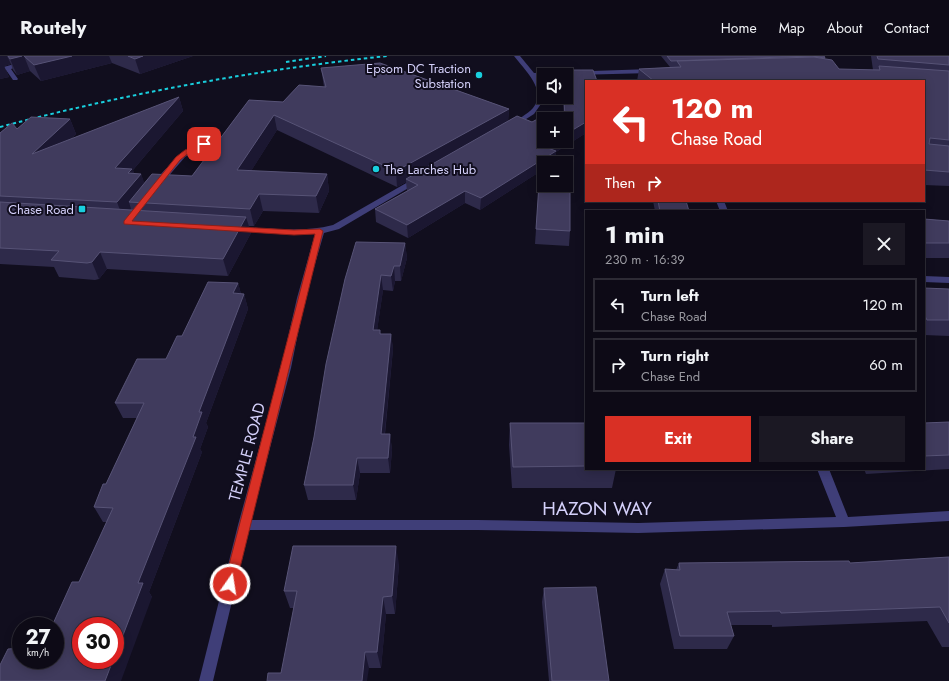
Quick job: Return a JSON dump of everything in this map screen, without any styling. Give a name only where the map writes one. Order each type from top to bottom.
[{"type":"street","points":[[0,70],[8,69],[49,56]]},
{"type":"street","points":[[505,130],[537,108],[540,101],[538,84],[517,56]]},
{"type":"street","points":[[8,69],[15,79]]},
{"type":"street","points":[[531,75],[583,72],[626,74],[655,71]]},
{"type":"street","points":[[150,194],[178,158],[204,144]]},
{"type":"street","points":[[226,228],[294,232],[320,231],[336,227],[424,177]]},
{"type":"street","name":"TEMPLE ROAD","points":[[206,681],[244,525],[286,368],[301,298],[320,231]]},
{"type":"street","points":[[925,279],[949,280]]},
{"type":"street","points":[[823,470],[844,522]]},
{"type":"street","name":"HAZON WAY","points":[[244,525],[477,525],[638,528],[844,522],[949,516]]},
{"type":"building","points":[[8,56],[22,56],[10,59]]},
{"type":"building","points":[[24,56],[72,56],[34,65]]},
{"type":"building","points":[[128,56],[143,56],[135,59]]},
{"type":"building","points":[[667,56],[812,56],[671,61]]},
{"type":"building","points":[[812,56],[824,56],[825,58]]},
{"type":"building","points":[[877,56],[949,56],[949,65],[878,59]]},
{"type":"building","points":[[814,57],[832,60],[839,69],[880,70],[879,66],[949,71],[949,140],[930,138],[929,144],[949,146],[949,172],[925,170],[925,80],[653,80],[639,69],[681,67],[677,61]]},
{"type":"building","points":[[380,63],[509,109],[396,171],[274,115],[237,170],[327,174],[316,196],[259,194],[250,209],[129,202],[152,174],[192,176],[249,100],[283,102],[299,85],[326,87],[321,68]]},
{"type":"building","points":[[573,70],[593,70],[597,80],[585,80],[585,123],[573,130],[573,112],[565,112],[564,104],[573,104]]},
{"type":"building","points":[[179,97],[115,168],[132,169],[128,173],[141,174],[117,202],[0,196],[0,133],[12,123],[17,129],[31,117],[70,119],[32,154]]},
{"type":"building","points":[[517,116],[532,122],[537,119],[537,148],[548,148],[556,151],[548,156],[537,156],[537,163],[481,198],[465,191],[407,225],[375,209],[418,185],[406,179]]},
{"type":"building","points":[[538,192],[570,192],[570,231],[536,229]]},
{"type":"building","points":[[0,202],[246,217],[223,259],[100,252],[92,262],[87,263],[51,260],[59,251],[0,248]]},
{"type":"building","points":[[658,202],[686,202],[689,210],[660,210]]},
{"type":"building","points":[[925,219],[949,221],[949,243],[925,243]]},
{"type":"building","points":[[356,242],[405,243],[400,266],[394,266],[391,276],[381,275],[373,330],[380,330],[380,334],[391,334],[381,434],[390,434],[388,458],[357,458],[353,485],[304,485],[314,437],[326,364],[345,279]]},
{"type":"building","points":[[208,282],[238,283],[233,293],[244,294],[199,412],[202,412],[193,437],[196,437],[138,583],[143,583],[124,633],[124,617],[72,617],[72,669],[110,669],[105,681],[0,681],[0,665],[8,649],[12,649],[12,669],[64,669],[64,617],[56,617],[72,582],[79,582],[113,508],[94,507],[103,484],[106,484],[144,403],[115,403],[137,359],[166,359],[177,336],[182,336]]},
{"type":"building","points":[[925,288],[949,289],[949,320],[927,320],[925,316]]},
{"type":"building","points":[[949,422],[949,455],[925,456],[925,423]]},
{"type":"building","points":[[510,423],[585,423],[585,466],[513,467]]},
{"type":"building","points":[[293,546],[396,546],[392,596],[383,597],[377,652],[365,652],[362,681],[267,681],[268,673],[281,673],[297,591],[284,591]]},
{"type":"building","points":[[949,557],[949,623],[940,607],[781,613],[780,611],[727,612],[734,636],[680,636],[665,569],[680,570],[679,563],[849,561],[850,563]]},
{"type":"building","points":[[596,587],[609,681],[552,681],[544,588]]},
{"type":"railway","points":[[286,62],[326,56]]},
{"type":"railway","points":[[0,127],[144,93],[192,84],[289,68],[387,56]]},
{"type":"place","name":"Epsom DC Traction Substation","points":[[479,75]]},
{"type":"place","name":"The Larches Hub","points":[[376,169]]},
{"type":"place","name":"Chase Road","points":[[82,209]]},
{"type":"route","points":[[204,144],[178,158],[126,223],[294,232],[320,231],[301,298],[286,368],[244,525],[230,584]]}]
